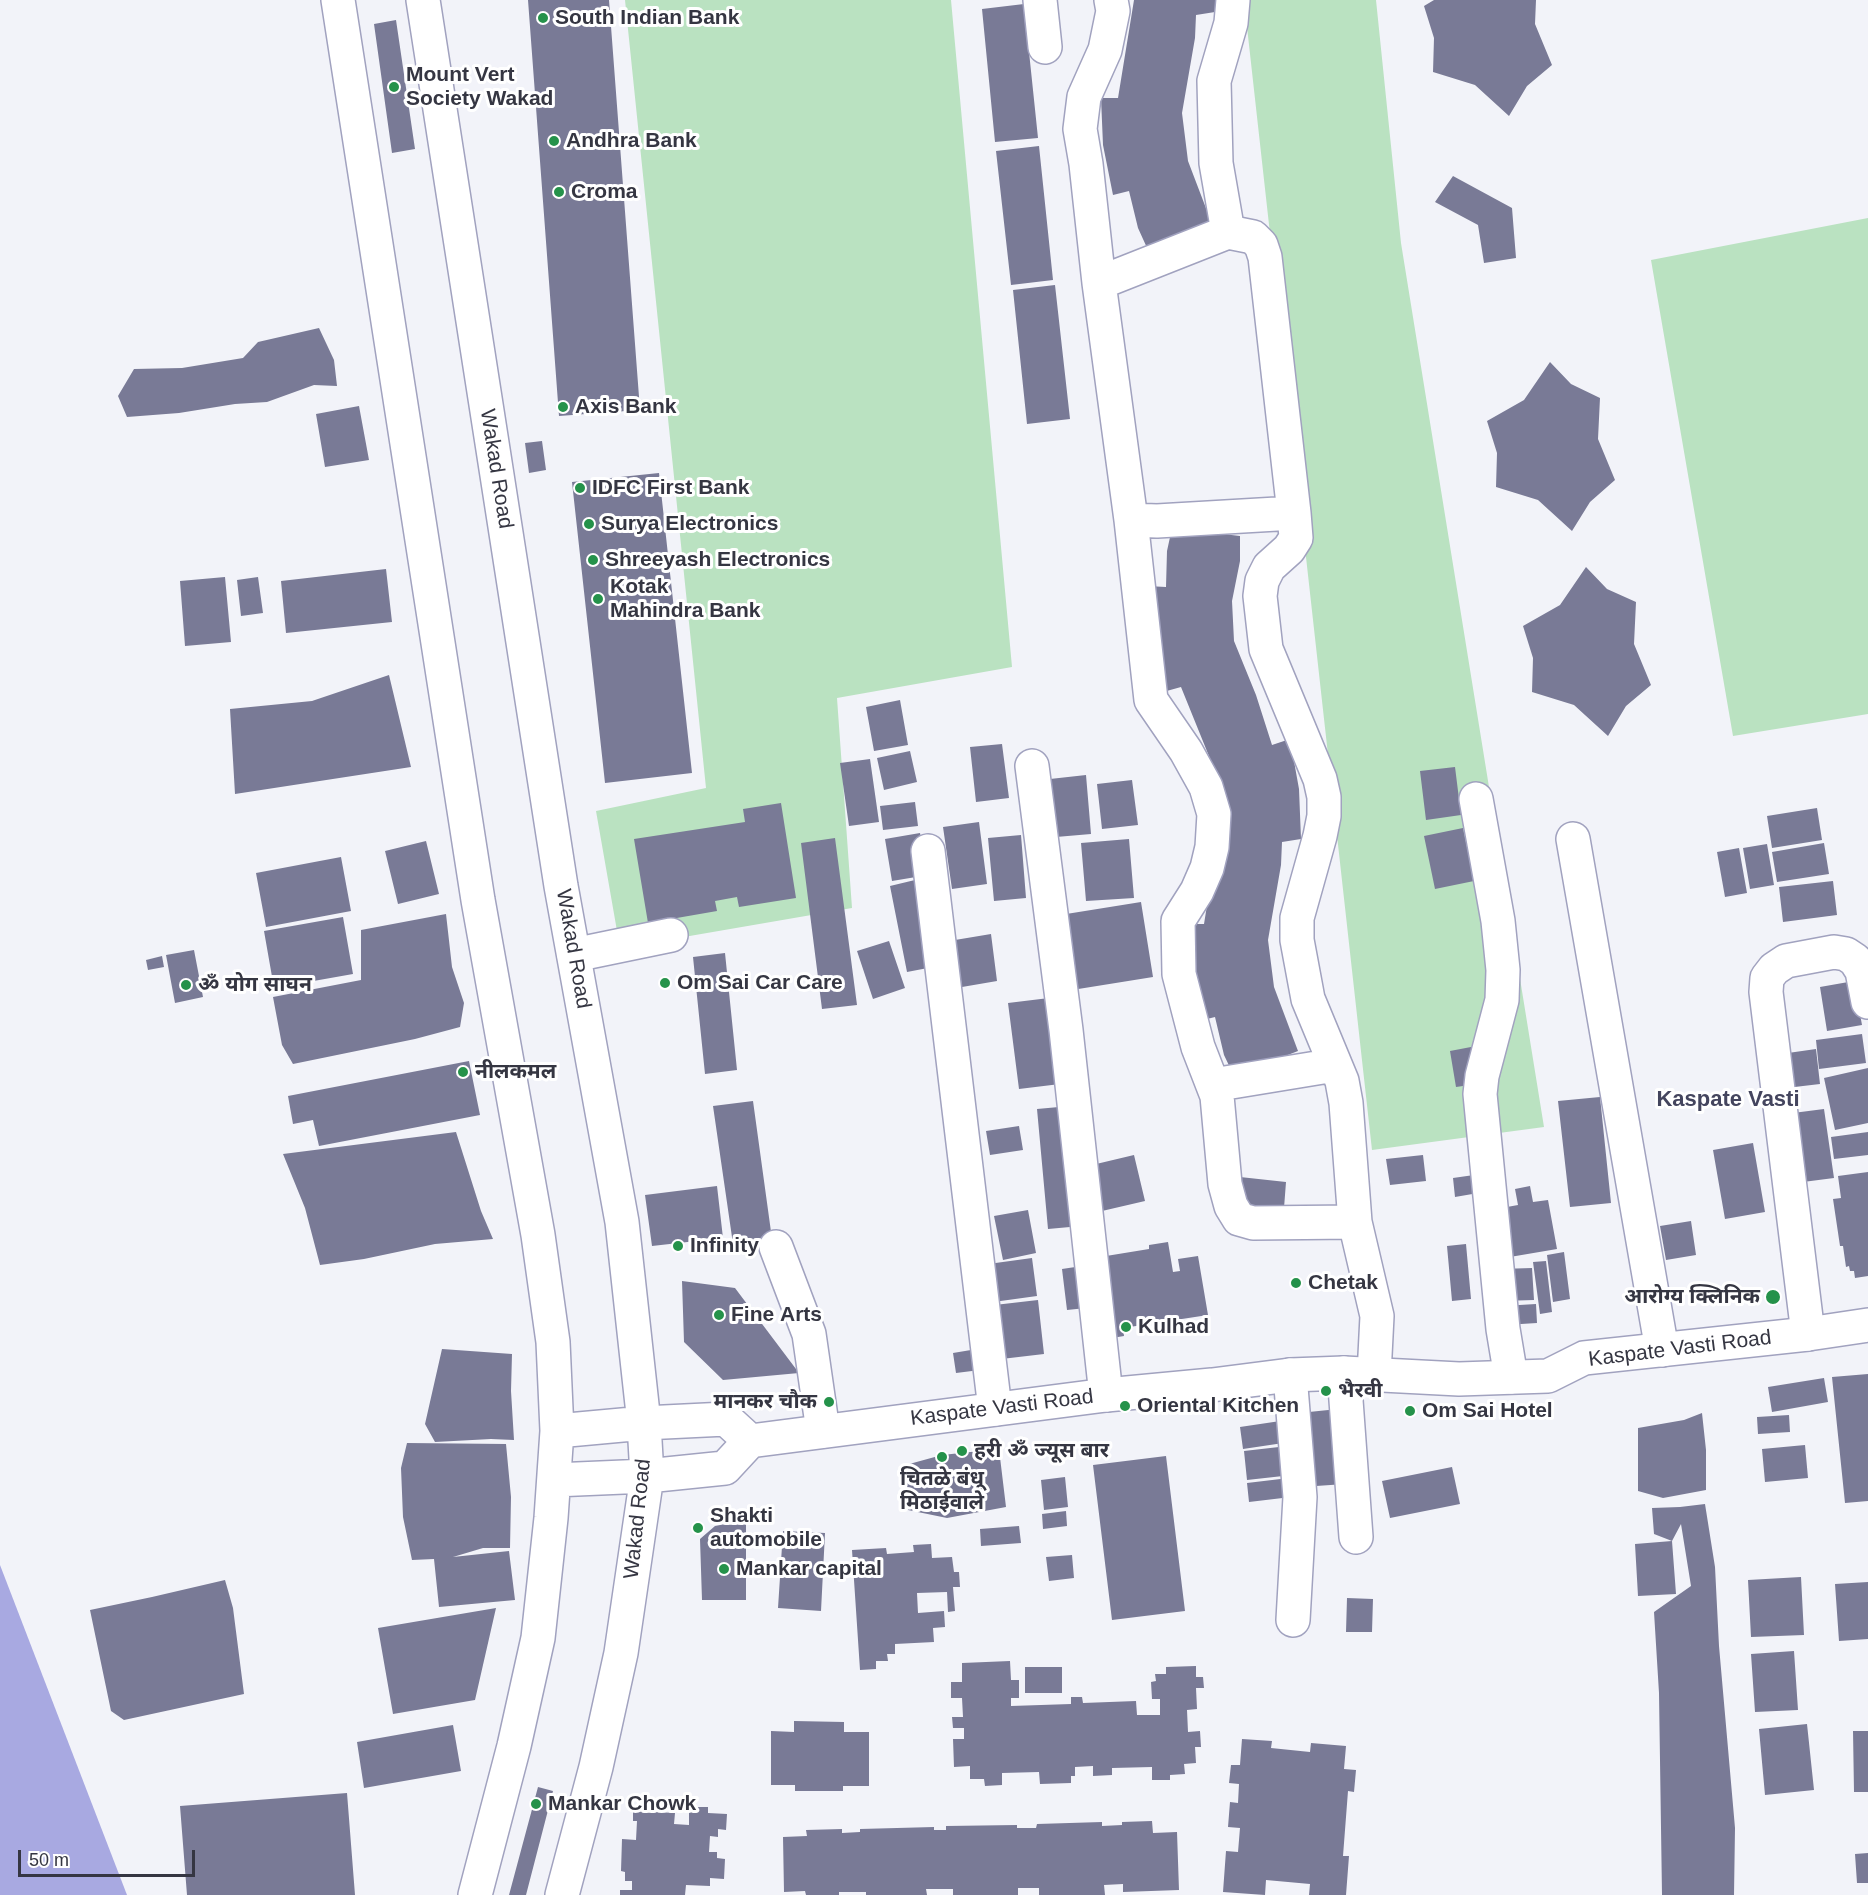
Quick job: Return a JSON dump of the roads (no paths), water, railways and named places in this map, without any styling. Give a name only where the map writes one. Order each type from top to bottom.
[{"type":"street","points":[[338,0],[478,900],[538,1235],[553,1342],[557,1431],[549,1548],[538,1638],[514,1746],[475,1895]]},
{"type":"street","name":"Wakad Road","points":[[423,0],[561,886],[622,1222],[644,1423],[647,1476],[621,1653],[596,1767],[562,1895]]},
{"type":"street","points":[[1040,0],[1045,47]]},
{"type":"street","points":[[1112,0],[1113,11],[1105,50],[1084,97],[1080,129],[1131,520],[1151,700],[1186,751],[1206,787],[1214,814],[1212,847],[1207,868],[1197,891],[1178,921],[1179,974],[1198,1047],[1217,1096],[1226,1184],[1231,1206],[1239,1219],[1253,1223],[1354,1222]]},
{"type":"street","points":[[1228,232],[1216,163],[1214,81],[1231,23],[1233,0]]},
{"type":"street","points":[[1099,283],[1228,232],[1253,237],[1261,245],[1265,257],[1296,538],[1289,549],[1269,567],[1262,581],[1260,596],[1266,649],[1320,779],[1324,797],[1324,816],[1320,836],[1297,918],[1297,940],[1308,999],[1342,1081],[1346,1103],[1354,1222],[1377,1316],[1359,1374],[1356,1537]]},
{"type":"street","points":[[1131,520],[1157,521],[1294,513]]},
{"type":"street","points":[[1032,766],[1066,1030],[1106,1395]]},
{"type":"street","points":[[1476,799],[1498,921],[1504,984],[1482,1076],[1480,1094],[1503,1329],[1511,1377]]},
{"type":"street","points":[[1573,839],[1662,1350]]},
{"type":"street","points":[[928,851],[996,1409]]},
{"type":"street","points":[[574,955],[671,935]]},
{"type":"street","points":[[1808,1334],[1766,993],[1767,978],[1786,960],[1834,952],[1846,954],[1855,960],[1862,971],[1868,1002]]},
{"type":"street","points":[[1213,1085],[1335,1065]]},
{"type":"street","points":[[776,1247],[809,1334],[823,1431]]},
{"type":"street","name":"Kaspate Vasti Road","points":[[750,1441],[1106,1395],[1290,1376],[1359,1374],[1459,1379],[1548,1376],[1584,1358],[1868,1326]]},
{"type":"street","points":[[1290,1376],[1300,1497],[1293,1620]]},
{"type":"street","points":[[554,1480],[647,1476],[724,1468],[750,1441],[726,1419],[644,1423],[557,1431]]},
{"type":"water","points":[[0,1565],[127,1895],[0,1895]]},
{"type":"place","name":"South Indian Bank","points":[[543,18]]},
{"type":"place","name":"Mount Vert Society Wakad","points":[[394,87]]},
{"type":"place","name":"Andhra Bank","points":[[554,141]]},
{"type":"place","name":"Croma","points":[[559,192]]},
{"type":"place","name":"Axis Bank","points":[[563,407]]},
{"type":"place","name":"IDFC First Bank","points":[[580,488]]},
{"type":"place","name":"Surya Electronics","points":[[589,524]]},
{"type":"place","name":"Shreeyash Electronics","points":[[593,560]]},
{"type":"place","name":"Kotak Mahindra Bank","points":[[598,599]]},
{"type":"place","name":"Om Sai Car Care","points":[[665,983]]},
{"type":"place","name":"ॐ योग साघन","points":[[186,985]]},
{"type":"place","name":"नीलकमल","points":[[463,1072]]},
{"type":"place","name":"Infinity","points":[[678,1246]]},
{"type":"place","name":"Chetak","points":[[1296,1283]]},
{"type":"place","name":"आरोग्य क्लिनिक","points":[[1773,1297]]},
{"type":"place","name":"Fine Arts","points":[[719,1315]]},
{"type":"place","name":"Kulhad","points":[[1126,1327]]},
{"type":"place","name":"भैरवी","points":[[1326,1391]]},
{"type":"place","name":"मानकर चौक","points":[[829,1402]]},
{"type":"place","name":"Oriental Kitchen","points":[[1125,1406]]},
{"type":"place","name":"Om Sai Hotel","points":[[1410,1411]]},
{"type":"place","name":"हरी ॐ ज्यूस बार","points":[[962,1451]]},
{"type":"place","name":"चितळे बंधू मिठाईवाले","points":[[942,1457]]},
{"type":"place","name":"Shakti automobile","points":[[698,1528]]},
{"type":"place","name":"Mankar capital","points":[[724,1569]]},
{"type":"place","name":"Mankar Chowk","points":[[536,1804]]},
{"type":"district","name":"Kaspate Vasti","points":[[1728,1100]]}]
